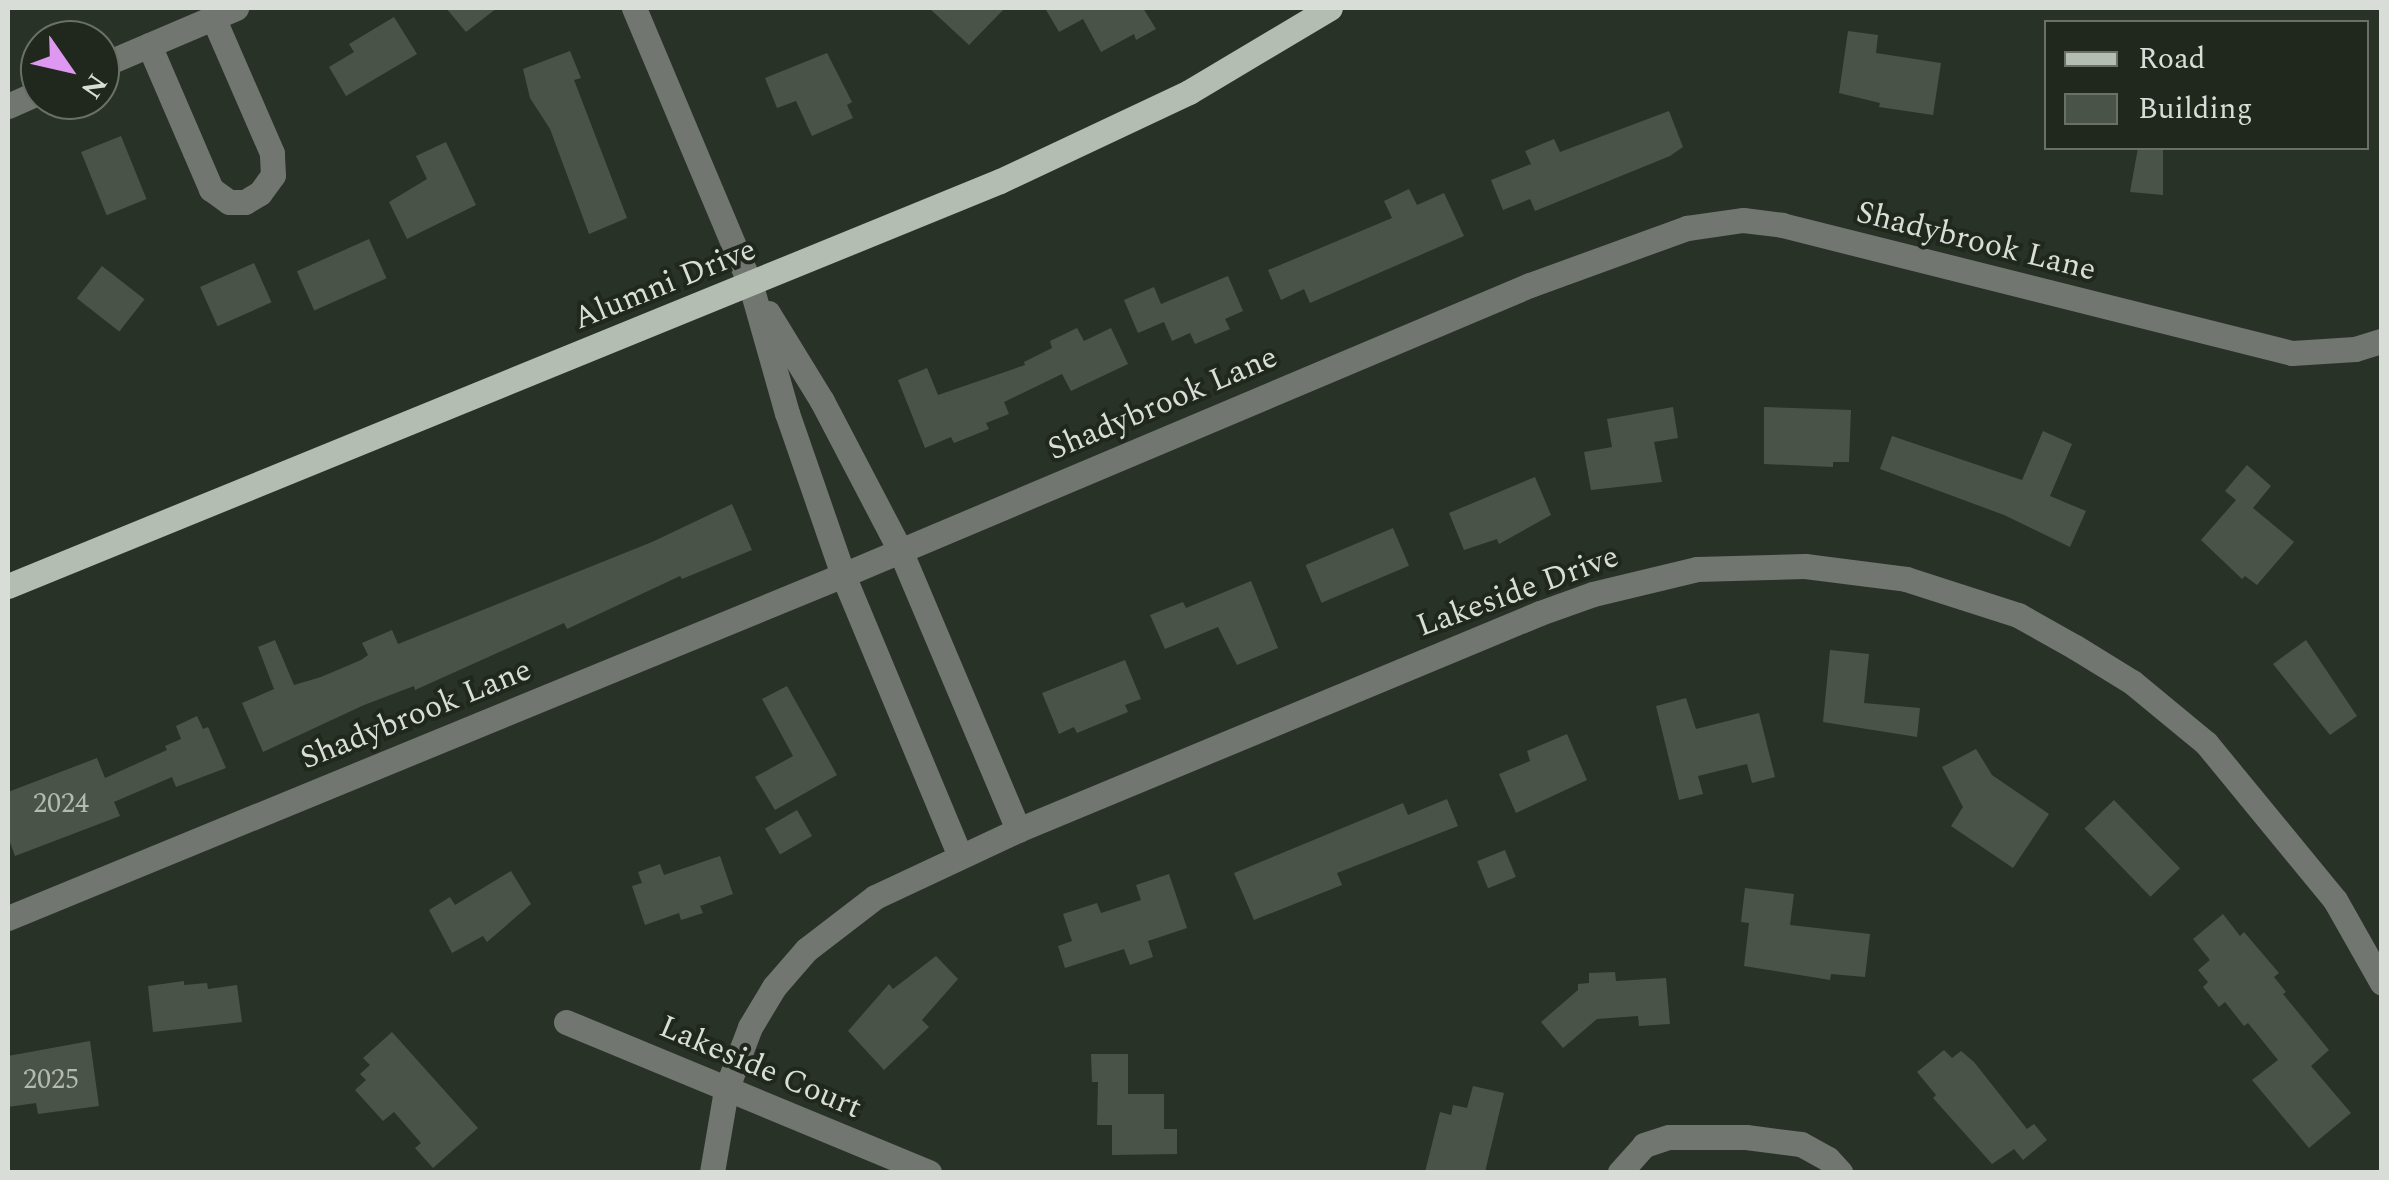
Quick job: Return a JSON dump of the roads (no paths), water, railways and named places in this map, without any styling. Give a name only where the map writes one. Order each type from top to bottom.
[{"type":"main road","name":"Alumni Drive","points":[[8,586],[750,286],[1133,121],[1330,8]]},
{"type":"street","points":[[634,8],[750,286],[787,413],[842,575],[960,856]]},
{"type":"street","points":[[120,57],[225,12],[272,153],[273,175],[260,193],[245,202],[229,202],[211,189],[149,45]]},
{"type":"street","name":"Shadybrook Lane","points":[[8,918],[842,575],[1530,285],[1645,240],[1716,221],[1782,224],[2292,353],[2355,349],[2382,341]]},
{"type":"street","points":[[750,286],[822,401],[900,550],[1018,830]]},
{"type":"street","name":"Lakeside Drive","points":[[712,1172],[726,1090],[750,1027],[774,987],[806,950],[875,896],[1018,830],[1593,594],[1697,570],[1805,566],[1940,587],[2018,615],[2132,682],[2206,743],[2300,853],[2335,900],[2382,983]]},
{"type":"street","name":"Lakeside Court","points":[[566,1022],[929,1172]]},
{"type":"street","points":[[1620,1172],[1644,1145],[1655,1140],[1708,1137],[1800,1144],[1828,1159],[1840,1172]]}]
